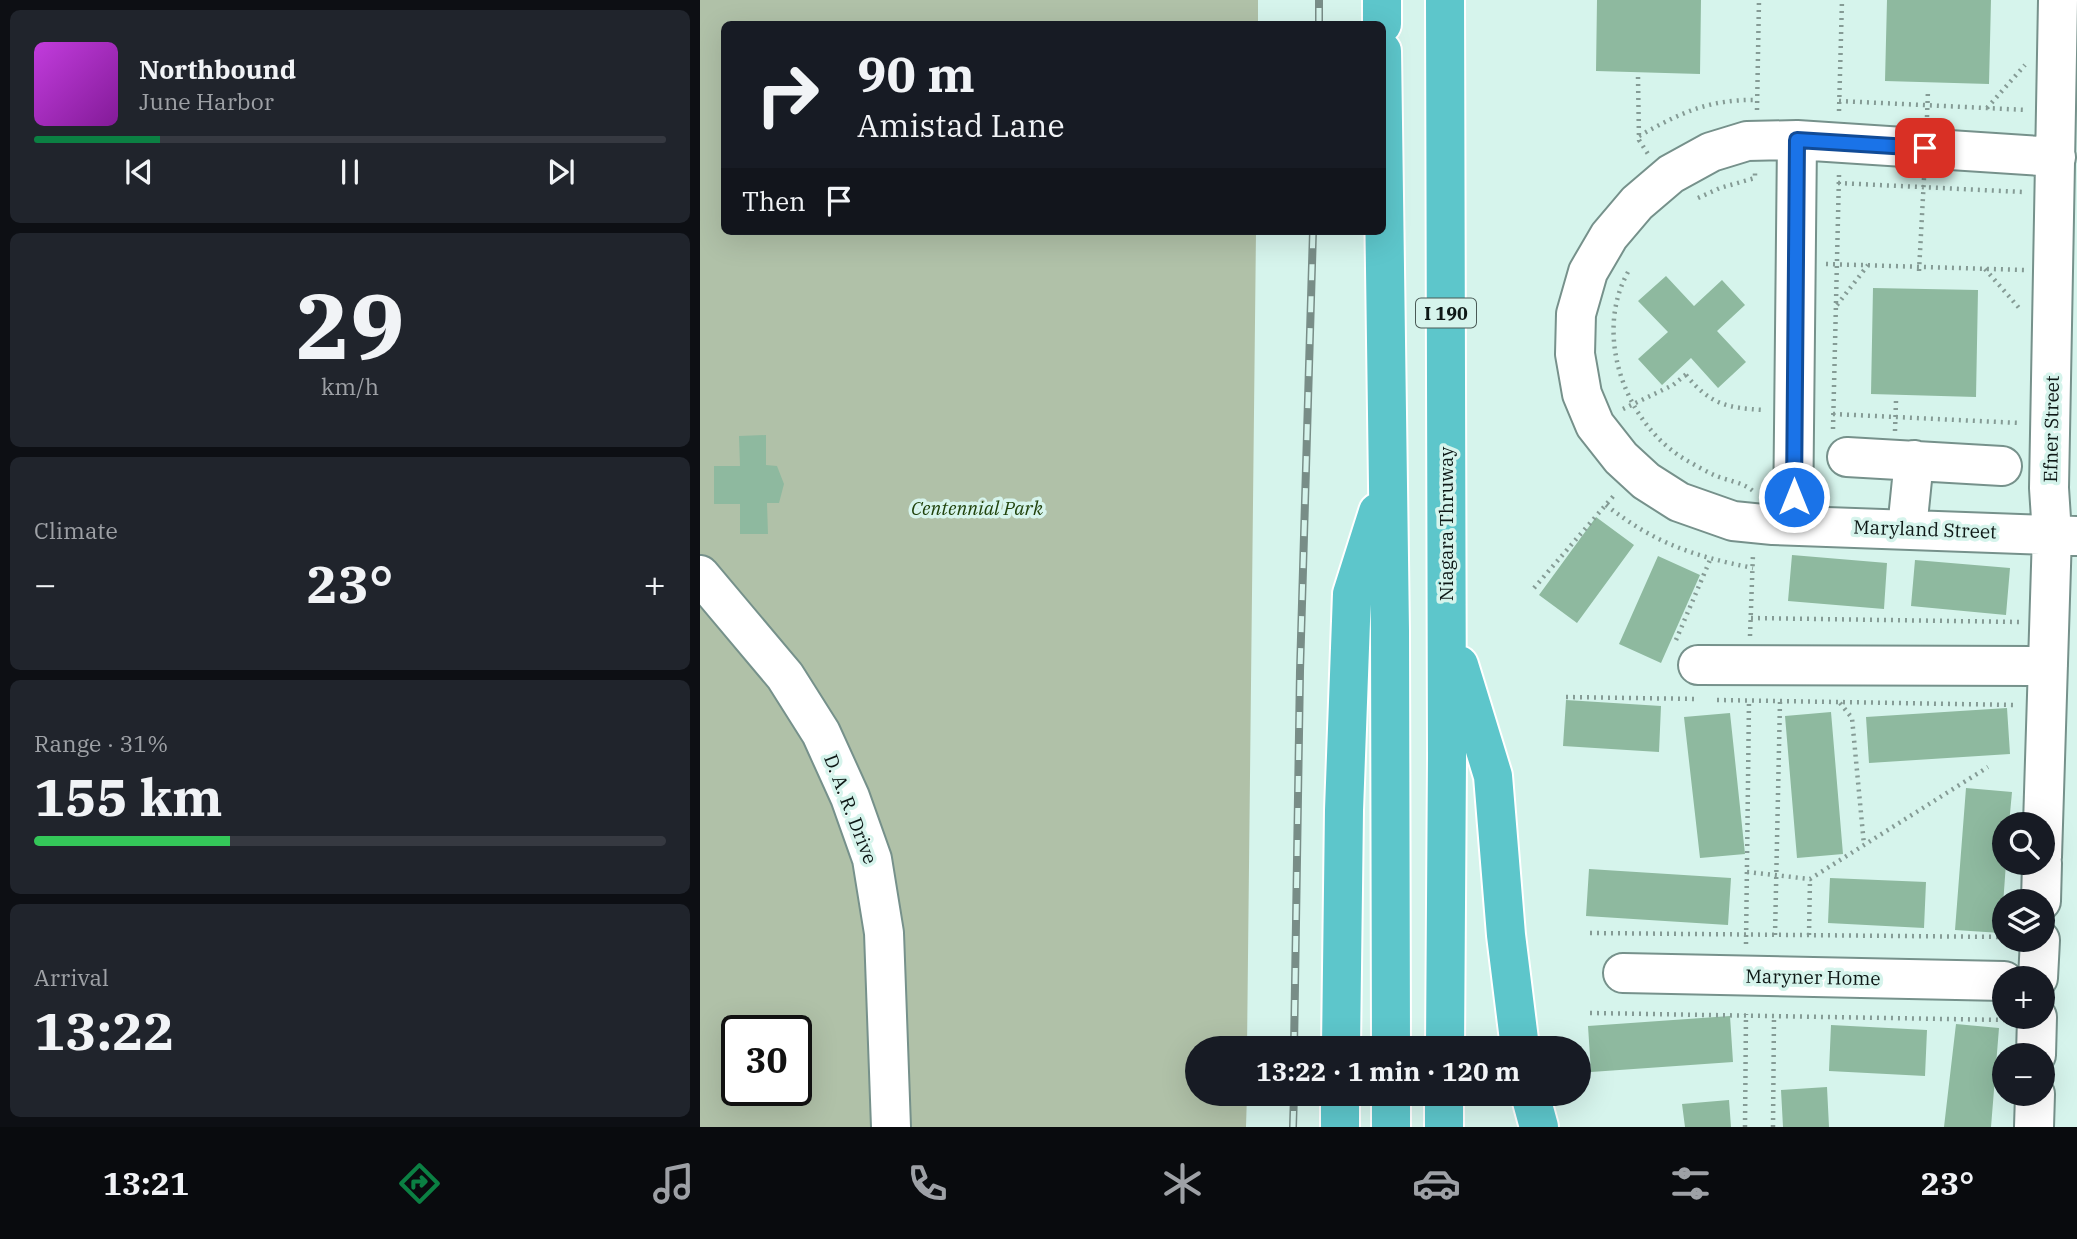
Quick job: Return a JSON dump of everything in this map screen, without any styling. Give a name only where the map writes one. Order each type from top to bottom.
[{"type":"highway","points":[[1382,0],[1382,21]]},
{"type":"highway","name":"Niagara Thruway","points":[[1444,1036],[1447,625],[1445,0]]},
{"type":"highway","points":[[1384,235],[1390,631],[1391,1036]]},
{"type":"highway","points":[[1341,1036],[1352,594],[1387,482]]},
{"type":"highway","points":[[1447,625],[1493,776],[1506,935],[1519,1036]]},
{"type":"highway","points":[[1340,1106],[1340,1127]]},
{"type":"highway","points":[[1391,1106],[1391,1127]]},
{"type":"highway","points":[[1444,1106],[1444,1127]]},
{"type":"highway","points":[[1533,1106],[1539,1127]]},
{"type":"street","name":"Efner Street","points":[[2043,812],[2048,666],[2065,535],[2049,488],[2058,0]]},
{"type":"street","name":"Maryland Street","points":[[2056,157],[1797,140],[1747,141],[1711,152],[1671,174],[1637,203],[1609,236],[1588,272],[1576,314],[1575,354],[1582,394],[1595,425],[1621,458],[1646,481],[1679,502],[1733,521],[2065,535]]},
{"type":"street","points":[[1772,523],[1797,140]]},
{"type":"street","points":[[1840,447],[1914,460],[2002,466]]},
{"type":"street","points":[[1908,529],[1914,460]]},
{"type":"street","name":"D. A. R. Drive","points":[[700,575],[785,676],[821,733],[850,797],[872,859],[884,933],[891,1127]]},
{"type":"street","points":[[1686,656],[2048,666]]},
{"type":"street","name":"Maryner Home","points":[[1623,974],[1992,981]]},
{"type":"street","points":[[2034,1127],[2035,1106]]},
{"type":"path","points":[[1639,136],[1698,106],[1732,100],[1757,103],[1759,0]]},
{"type":"path","points":[[1842,0],[1839,104],[2035,111]]},
{"type":"path","points":[[1986,108],[2029,61]]},
{"type":"path","points":[[1639,78],[1639,141],[1652,159]]},
{"type":"path","points":[[1927,108],[1928,90]]},
{"type":"path","points":[[1839,170],[1834,264],[1836,305],[1832,414],[1840,447]]},
{"type":"path","points":[[1697,199],[1720,188],[1755,178],[1755,174]]},
{"type":"path","points":[[1838,183],[2031,192]]},
{"type":"path","points":[[1919,269],[1923,185]]},
{"type":"path","points":[[1834,264],[1919,269],[2028,270]]},
{"type":"path","points":[[1836,305],[1868,265]]},
{"type":"path","points":[[1631,268],[1619,288],[1614,327],[1618,369],[1631,405],[1660,442],[1685,460],[1715,475],[1749,487],[1772,523],[1753,568],[1750,646]]},
{"type":"path","points":[[1985,268],[2026,315]]},
{"type":"path","points":[[1631,405],[1673,385],[1687,373],[1698,390],[1715,402],[1735,408],[1758,410]]},
{"type":"path","points":[[1896,401],[1896,419]]},
{"type":"path","points":[[1832,414],[2021,423]]},
{"type":"path","points":[[1534,587],[1607,503],[1651,536],[1710,560],[1753,568]]},
{"type":"path","points":[[1686,656],[1710,560]]},
{"type":"path","points":[[1751,618],[2027,622]]},
{"type":"path","points":[[1746,954],[1749,691]]},
{"type":"path","points":[[1566,697],[2025,705]]},
{"type":"path","points":[[1775,935],[1780,701]]},
{"type":"path","points":[[1840,702],[1852,718],[1864,845]]},
{"type":"path","points":[[1747,872],[1810,878],[1988,767]]},
{"type":"path","points":[[1810,878],[1810,935]]},
{"type":"path","points":[[1591,933],[1992,937]]},
{"type":"path","points":[[1745,1127],[1746,1002]]},
{"type":"path","points":[[1590,1013],[1992,1018]]},
{"type":"path","points":[[1773,1127],[1774,1016]]},
{"type":"green space","name":"Centennial Park","points":[[700,0],[1258,0],[1258,21],[721,21],[721,235],[1256,235],[1247,1036],[1185,1036],[1185,1106],[1247,1106],[1246,1127],[700,1127]]},
{"type":"building","points":[[1597,0],[1701,0],[1700,74],[1596,71]]},
{"type":"building","points":[[1887,0],[1991,0],[1989,84],[1885,81]]},
{"type":"building","points":[[1666,276],[1694,306],[1722,280],[1745,305],[1717,331],[1746,362],[1718,388],[1691,358],[1662,385],[1638,359],[1668,332],[1638,301]]},
{"type":"building","points":[[1873,288],[1978,290],[1976,397],[1871,394]]},
{"type":"building","points":[[766,435],[766,465],[777,466],[784,484],[779,503],[767,503],[768,534],[740,534],[740,504],[714,504],[714,466],[740,466],[739,436]]},
{"type":"building","points":[[1596,517],[1634,545],[1577,623],[1539,595]]},
{"type":"building","points":[[1792,555],[1887,563],[1884,609],[1788,601]]},
{"type":"building","points":[[1658,556],[1700,575],[1661,663],[1619,644]]},
{"type":"building","points":[[1915,560],[2010,568],[2006,615],[1911,606]]},
{"type":"building","points":[[1566,700],[1661,706],[1659,752],[1563,746]]},
{"type":"building","points":[[2007,708],[2010,754],[1869,763],[1866,717]]},
{"type":"building","points":[[1831,712],[1843,854],[1797,858],[1785,716]]},
{"type":"building","points":[[1730,713],[1745,854],[1700,858],[1684,717]]},
{"type":"building","points":[[1966,788],[2012,792],[2010,812],[1992,812],[1992,875],[2005,875],[2004,889],[1992,889],[1992,932],[1955,930]]},
{"type":"building","points":[[1589,869],[1731,878],[1728,925],[1586,916]]},
{"type":"building","points":[[1830,878],[1926,882],[1924,928],[1828,923]]},
{"type":"building","points":[[1730,1016],[1733,1062],[1591,1072],[1591,1036],[1589,1036],[1588,1026]]},
{"type":"building","points":[[1956,1024],[1999,1029],[1998,1043],[1992,1043],[1991,1127],[1944,1127]]},
{"type":"building","points":[[1831,1025],[1927,1030],[1925,1076],[1829,1071]]},
{"type":"building","points":[[1827,1087],[1829,1127],[1783,1127],[1781,1090]]},
{"type":"building","points":[[1729,1100],[1731,1127],[1685,1127],[1682,1104]]},
{"type":"railway","points":[[1319,0],[1319,21]]},
{"type":"railway","points":[[1294,1036],[1300,671],[1313,235]]},
{"type":"railway","points":[[1293,1127],[1294,1106]]},
{"type":"route","points":[[1794,497],[1797,140],[1925,148]]}]
